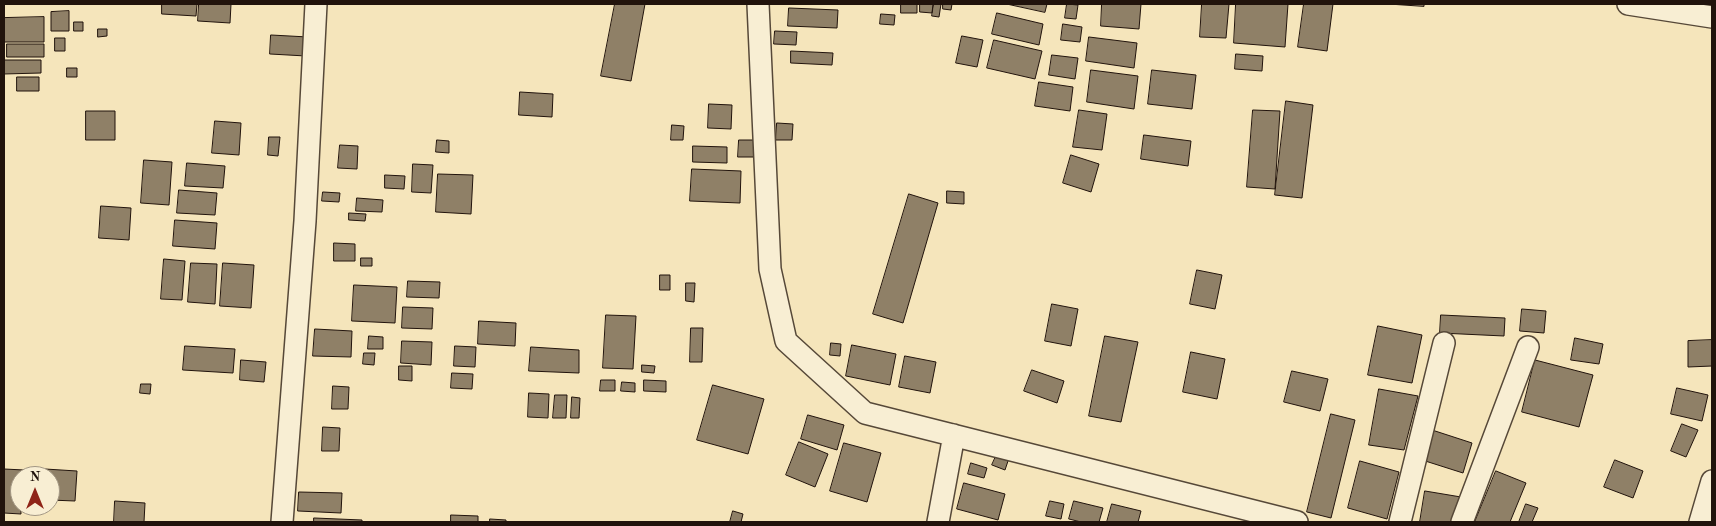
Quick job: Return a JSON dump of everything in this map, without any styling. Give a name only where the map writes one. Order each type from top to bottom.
[{"type":"street","points":[[282,522],[305,221],[316,4]]},
{"type":"street","points":[[758,4],[770,269],[786,341],[865,413],[1297,522]]},
{"type":"street","points":[[1628,4],[1712,17]]},
{"type":"street","points":[[1400,522],[1444,343]]},
{"type":"street","points":[[1462,522],[1528,347]]},
{"type":"street","points":[[938,522],[954,435]]},
{"type":"street","points":[[1700,522],[1712,481]]},
{"type":"building","points":[[162,4],[197,4],[196,16],[162,14]]},
{"type":"building","points":[[199,4],[231,4],[230,23],[198,21]]},
{"type":"building","points":[[615,4],[645,4],[631,81],[601,76]]},
{"type":"building","points":[[901,4],[917,4],[917,13],[901,13]]},
{"type":"building","points":[[920,4],[933,4],[932,13],[920,12]]},
{"type":"building","points":[[934,4],[941,4],[939,17],[932,16]]},
{"type":"building","points":[[943,4],[952,4],[951,10],[943,9]]},
{"type":"building","points":[[1007,4],[1047,4],[1045,12]]},
{"type":"building","points":[[1067,4],[1078,5],[1076,19],[1065,18]]},
{"type":"building","points":[[1102,4],[1141,4],[1139,29],[1101,26]]},
{"type":"building","points":[[1202,4],[1229,4],[1226,38],[1200,37]]},
{"type":"building","points":[[1236,4],[1288,4],[1285,47],[1234,43]]},
{"type":"building","points":[[1304,4],[1333,4],[1327,51],[1298,47]]},
{"type":"building","points":[[1389,4],[1424,4],[1424,6]]},
{"type":"building","points":[[789,8],[838,10],[837,28],[788,26]]},
{"type":"building","points":[[69,11],[69,31],[51,31],[51,12]]},
{"type":"building","points":[[997,13],[1043,24],[1039,45],[992,34]]},
{"type":"building","points":[[881,14],[895,15],[894,25],[880,24]]},
{"type":"building","points":[[44,17],[44,42],[4,42],[4,18]]},
{"type":"building","points":[[74,22],[83,22],[83,31],[74,31]]},
{"type":"building","points":[[1063,24],[1082,27],[1080,42],[1061,40]]},
{"type":"building","points":[[98,29],[107,29],[107,36],[98,37]]},
{"type":"building","points":[[775,31],[797,32],[796,45],[774,44]]},
{"type":"building","points":[[271,35],[308,37],[306,56],[270,54]]},
{"type":"building","points":[[962,36],[983,40],[977,67],[956,63]]},
{"type":"building","points":[[1089,37],[1137,43],[1134,68],[1086,61]]},
{"type":"building","points":[[55,38],[65,38],[65,51],[55,51]]},
{"type":"building","points":[[994,40],[1042,51],[1035,79],[987,68]]},
{"type":"building","points":[[7,44],[44,44],[44,57],[7,57]]},
{"type":"building","points":[[791,51],[833,53],[832,65],[791,63]]},
{"type":"building","points":[[1236,54],[1263,56],[1262,71],[1235,69]]},
{"type":"building","points":[[1052,55],[1078,58],[1075,79],[1049,75]]},
{"type":"building","points":[[4,60],[41,60],[41,73],[4,74]]},
{"type":"building","points":[[67,68],[77,68],[77,77],[67,77]]},
{"type":"building","points":[[1091,70],[1138,76],[1134,109],[1087,102]]},
{"type":"building","points":[[1152,70],[1196,75],[1192,109],[1148,104]]},
{"type":"building","points":[[17,77],[39,77],[39,91],[17,91]]},
{"type":"building","points":[[1039,82],[1073,87],[1070,111],[1035,106]]},
{"type":"building","points":[[520,92],[553,94],[552,117],[519,115]]},
{"type":"building","points":[[1286,101],[1313,105],[1302,198],[1275,195]]},
{"type":"building","points":[[709,104],[732,105],[731,129],[708,128]]},
{"type":"building","points":[[1079,110],[1107,114],[1102,150],[1073,147]]},
{"type":"building","points":[[1253,110],[1280,111],[1275,189],[1247,187]]},
{"type":"building","points":[[86,111],[115,111],[115,140],[86,140]]},
{"type":"building","points":[[215,121],[241,123],[239,155],[212,153]]},
{"type":"building","points":[[777,123],[793,124],[792,140],[776,140]]},
{"type":"building","points":[[672,125],[684,126],[683,140],[671,140]]},
{"type":"building","points":[[1144,135],[1191,141],[1188,166],[1141,159]]},
{"type":"building","points":[[269,137],[280,137],[278,156],[268,155]]},
{"type":"building","points":[[437,140],[449,141],[449,153],[436,152]]},
{"type":"building","points":[[739,140],[755,140],[755,157],[738,157]]},
{"type":"building","points":[[340,145],[358,146],[357,169],[338,168]]},
{"type":"building","points":[[693,146],[727,147],[727,163],[693,162]]},
{"type":"building","points":[[1071,155],[1099,164],[1091,192],[1063,183]]},
{"type":"building","points":[[144,160],[172,162],[169,205],[141,203]]},
{"type":"building","points":[[187,163],[225,166],[223,188],[185,186]]},
{"type":"building","points":[[413,164],[433,165],[431,193],[412,192]]},
{"type":"building","points":[[692,169],[741,171],[740,203],[690,201]]},
{"type":"building","points":[[438,174],[473,175],[471,214],[436,212]]},
{"type":"building","points":[[385,175],[405,176],[404,189],[385,188]]},
{"type":"building","points":[[179,190],[217,193],[215,215],[177,213]]},
{"type":"building","points":[[947,191],[964,192],[964,204],[947,203]]},
{"type":"building","points":[[323,192],[340,193],[339,202],[322,201]]},
{"type":"building","points":[[909,194],[938,203],[903,323],[873,314]]},
{"type":"building","points":[[357,198],[383,200],[382,212],[356,211]]},
{"type":"building","points":[[101,206],[131,208],[129,240],[99,238]]},
{"type":"building","points":[[349,213],[366,214],[365,221],[349,220]]},
{"type":"building","points":[[175,220],[217,223],[215,249],[173,246]]},
{"type":"building","points":[[334,243],[355,244],[355,261],[334,261]]},
{"type":"building","points":[[361,258],[372,258],[372,266],[361,266]]},
{"type":"building","points":[[164,259],[185,261],[182,300],[161,299]]},
{"type":"building","points":[[191,263],[217,264],[215,304],[188,302]]},
{"type":"building","points":[[223,263],[254,265],[251,308],[220,306]]},
{"type":"building","points":[[1197,270],[1222,275],[1215,309],[1190,304]]},
{"type":"building","points":[[660,275],[670,275],[670,290],[660,290]]},
{"type":"building","points":[[408,281],[440,282],[439,298],[407,297]]},
{"type":"building","points":[[686,283],[695,283],[694,302],[686,301]]},
{"type":"building","points":[[354,285],[397,287],[395,323],[352,321]]},
{"type":"building","points":[[1052,304],[1078,309],[1071,346],[1045,341]]},
{"type":"building","points":[[403,307],[433,308],[432,329],[402,328]]},
{"type":"building","points":[[1522,309],[1546,311],[1544,333],[1520,331]]},
{"type":"building","points":[[606,315],[636,316],[633,369],[603,368]]},
{"type":"building","points":[[1441,315],[1505,318],[1504,336],[1440,333]]},
{"type":"building","points":[[479,321],[516,323],[515,346],[478,344]]},
{"type":"building","points":[[1378,326],[1422,335],[1412,383],[1368,375]]},
{"type":"building","points":[[691,328],[703,328],[702,362],[690,362]]},
{"type":"building","points":[[315,329],[352,331],[351,357],[313,356]]},
{"type":"building","points":[[369,336],[383,337],[383,349],[368,349]]},
{"type":"building","points":[[1105,336],[1138,342],[1121,422],[1089,416]]},
{"type":"building","points":[[1575,338],[1603,344],[1599,364],[1571,360]]},
{"type":"building","points":[[1712,340],[1712,366],[1688,367],[1688,341]]},
{"type":"building","points":[[402,341],[432,342],[431,365],[401,363]]},
{"type":"building","points":[[831,343],[841,344],[840,356],[830,355]]},
{"type":"building","points":[[852,345],[896,354],[890,385],[846,376]]},
{"type":"building","points":[[185,346],[235,349],[233,373],[183,370]]},
{"type":"building","points":[[455,346],[476,347],[475,367],[454,366]]},
{"type":"building","points":[[531,347],[579,350],[579,373],[529,371]]},
{"type":"building","points":[[1191,352],[1225,359],[1217,399],[1183,392]]},
{"type":"building","points":[[364,353],[375,353],[374,365],[363,364]]},
{"type":"building","points":[[905,356],[936,362],[930,393],[899,387]]},
{"type":"building","points":[[241,360],[266,362],[264,382],[240,380]]},
{"type":"building","points":[[1535,360],[1593,375],[1579,427],[1522,412]]},
{"type":"building","points":[[642,365],[655,366],[654,373],[642,372]]},
{"type":"building","points":[[399,366],[412,366],[412,381],[399,380]]},
{"type":"building","points":[[1032,370],[1064,381],[1057,403],[1024,391]]},
{"type":"building","points":[[1292,371],[1328,379],[1320,411],[1284,402]]},
{"type":"building","points":[[452,373],[473,374],[472,389],[451,388]]},
{"type":"building","points":[[601,380],[615,380],[615,391],[600,391]]},
{"type":"building","points":[[644,380],[666,381],[666,392],[644,391]]},
{"type":"building","points":[[622,382],[635,383],[635,392],[621,391]]},
{"type":"building","points":[[141,384],[151,384],[150,394],[140,393]]},
{"type":"building","points":[[713,385],[764,399],[748,454],[697,440]]},
{"type":"building","points":[[333,386],[349,387],[348,409],[332,409]]},
{"type":"building","points":[[1677,388],[1708,395],[1702,421],[1671,414]]},
{"type":"building","points":[[1379,389],[1418,396],[1404,450],[1369,445]]},
{"type":"building","points":[[529,393],[549,394],[548,418],[528,417]]},
{"type":"building","points":[[555,395],[567,395],[566,418],[553,418]]},
{"type":"building","points":[[572,397],[580,398],[579,418],[571,418]]},
{"type":"building","points":[[1331,414],[1355,420],[1331,518],[1307,512]]},
{"type":"building","points":[[808,415],[844,425],[837,450],[801,439]]},
{"type":"building","points":[[1682,424],[1698,430],[1686,457],[1671,451]]},
{"type":"building","points":[[323,427],[340,428],[339,451],[322,451]]},
{"type":"building","points":[[1429,429],[1472,443],[1463,473],[1419,459]]},
{"type":"building","points":[[799,442],[828,454],[815,487],[786,475]]},
{"type":"building","points":[[844,443],[881,453],[867,502],[830,491]]},
{"type":"building","points":[[997,454],[1009,458],[1005,470],[992,465]]},
{"type":"building","points":[[1615,460],[1643,471],[1633,498],[1604,487]]},
{"type":"building","points":[[1360,461],[1399,472],[1387,519],[1348,508]]},
{"type":"building","points":[[971,463],[987,468],[984,478],[968,474]]},
{"type":"building","points":[[4,469],[10,469],[10,513],[4,513]]},
{"type":"building","points":[[60,470],[77,471],[75,501],[60,500]]},
{"type":"building","points":[[1496,471],[1526,483],[1510,522],[1475,522]]},
{"type":"building","points":[[964,483],[1005,494],[998,520],[957,509]]},
{"type":"building","points":[[1425,491],[1461,497],[1457,522],[1420,522]]},
{"type":"building","points":[[299,492],[342,493],[341,513],[298,511]]},
{"type":"building","points":[[115,501],[145,503],[144,522],[114,522]]},
{"type":"building","points":[[1050,501],[1064,504],[1061,519],[1046,516]]},
{"type":"building","points":[[1074,501],[1103,508],[1099,522],[1081,522],[1069,519]]},
{"type":"building","points":[[1112,504],[1141,511],[1138,522],[1107,522]]},
{"type":"building","points":[[1526,504],[1538,508],[1532,522],[1519,522]]},
{"type":"building","points":[[733,511],[743,514],[741,522],[730,522]]},
{"type":"building","points":[[451,515],[478,516],[478,522],[451,522]]},
{"type":"building","points":[[314,518],[362,520],[362,522],[314,522]]},
{"type":"building","points":[[490,519],[506,520],[506,522],[490,522]]}]
